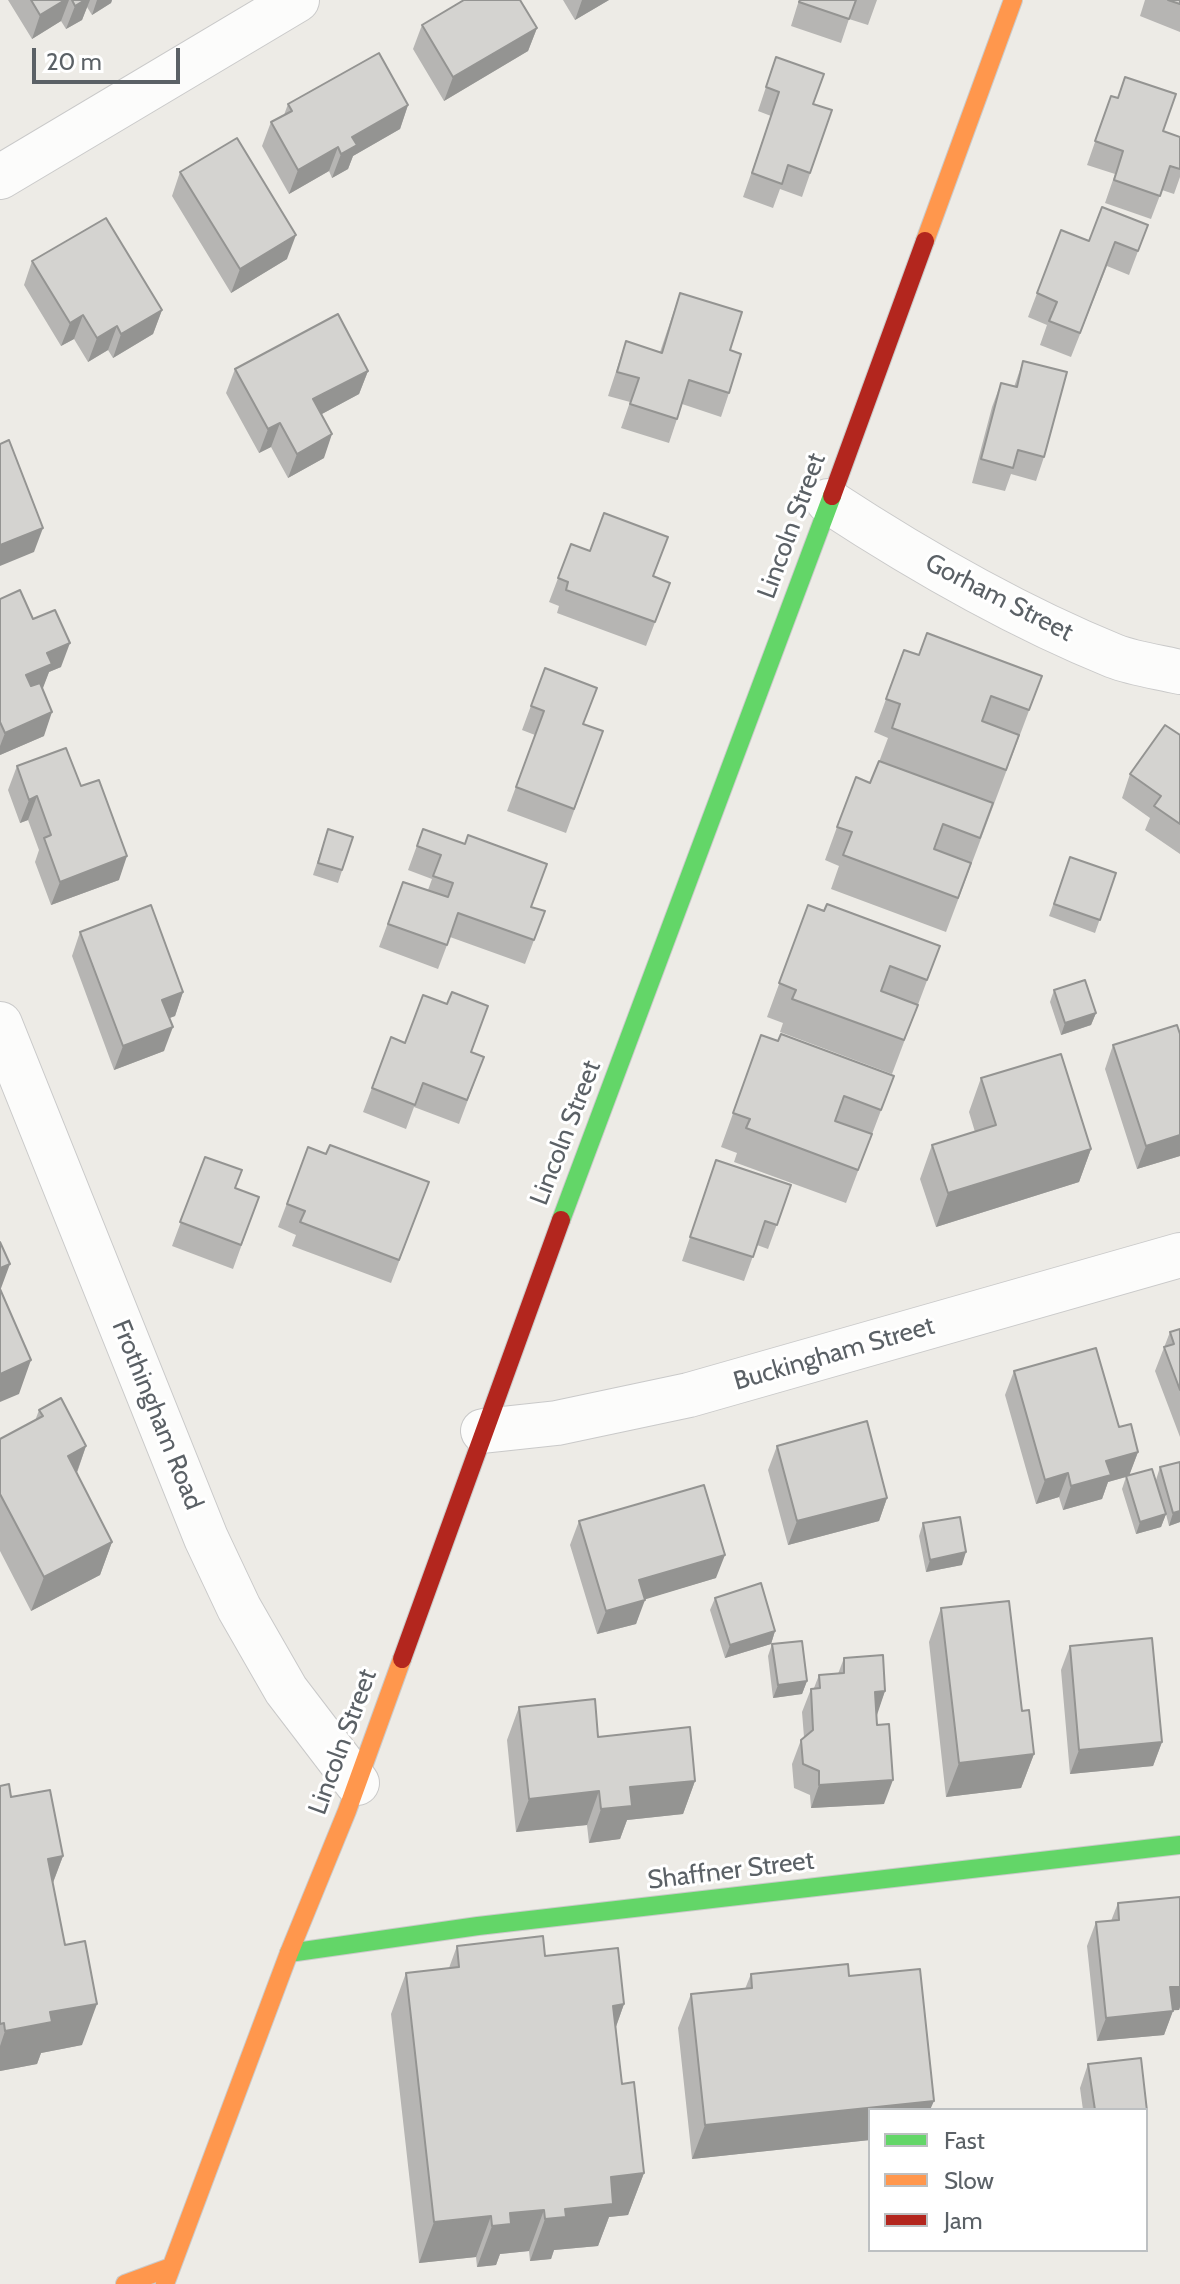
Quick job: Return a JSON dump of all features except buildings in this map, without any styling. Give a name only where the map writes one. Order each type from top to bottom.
[{"type":"main road","name":"Lincoln Street","points":[[168,2276],[289,1953],[357,1783],[483,1431],[727,769],[886,352],[1013,0]]},
{"type":"main road","name":"Shaffner Street","points":[[289,1953],[478,1926],[1180,1845]]},
{"type":"main road","points":[[125,2284],[168,2276]]},
{"type":"street","points":[[0,177],[297,0]]},
{"type":"street","name":"Gorham Street","points":[[828,501],[885,539],[1031,618],[1117,657],[1180,672]]},
{"type":"street","name":"Frothingham Road","points":[[0,1024],[206,1538],[239,1608],[286,1690],[357,1783]]},
{"type":"street","name":"Buckingham Street","points":[[483,1431],[557,1423],[689,1395],[1180,1255]]},
{"type":"traffic: fast","points":[[561,1220],[832,496]]},
{"type":"traffic: fast","points":[[289,1953],[478,1926],[1180,1845]]},
{"type":"traffic: slow","points":[[925,241],[1013,0]]},
{"type":"traffic: slow","points":[[165,2284],[289,1953],[347,1811],[402,1659]]},
{"type":"traffic: slow","points":[[125,2284],[171,2267]]},
{"type":"traffic: jam","points":[[832,496],[925,241]]},
{"type":"traffic: jam","points":[[402,1659],[561,1220]]}]
